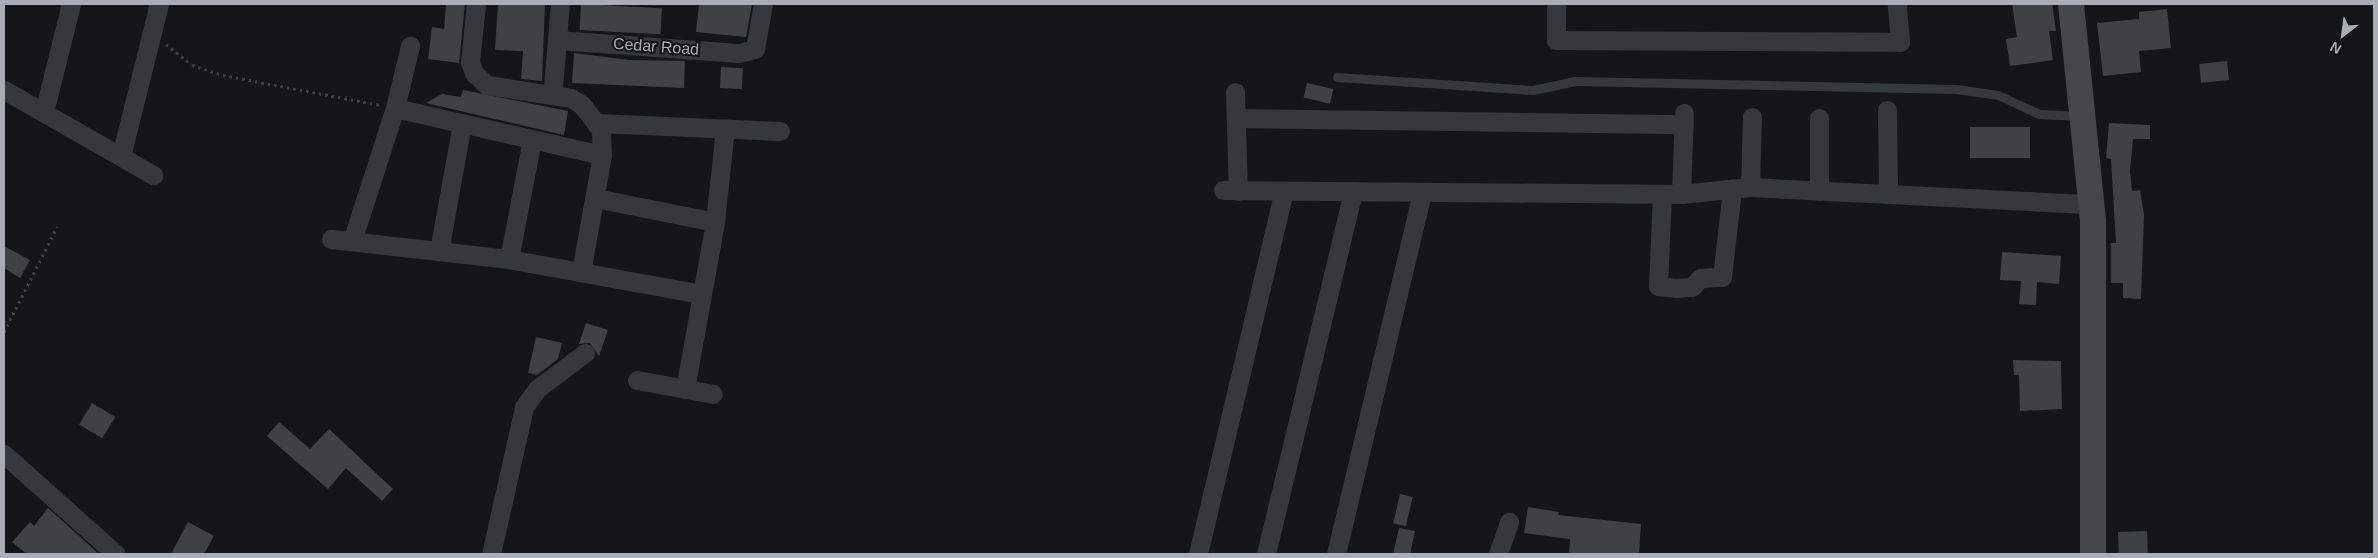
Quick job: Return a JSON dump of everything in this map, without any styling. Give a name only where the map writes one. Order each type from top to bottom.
[{"type":"street","points":[[121,156],[159,4]]},
{"type":"street","points":[[476,4],[470,62],[474,74],[487,85],[571,98],[596,123],[602,139],[602,155],[581,272]]},
{"type":"street","points":[[553,87],[560,4]]},
{"type":"street","name":"Cedar Road","points":[[557,40],[739,53],[755,48],[763,4]]},
{"type":"street","points":[[1556,4],[1556,40],[1900,42],[1897,4]]},
{"type":"street","points":[[2071,4],[2091,204],[2096,401],[2093,554]]},
{"type":"street","points":[[44,112],[68,5]]},
{"type":"street","points":[[352,241],[395,108],[410,46]]},
{"type":"street","points":[[1235,92],[1236,118],[1230,190],[1681,194],[1741,188],[2091,204]]},
{"type":"street","points":[[6,96],[44,112],[153,174]]},
{"type":"street","points":[[395,108],[602,155]]},
{"type":"street","points":[[1887,110],[1888,194]]},
{"type":"street","points":[[1662,194],[1658,286],[1692,287],[1700,278],[1722,277],[1741,188],[1752,117]]},
{"type":"street","points":[[1236,118],[1684,119],[1681,194]]},
{"type":"street","points":[[1819,191],[1820,118]]},
{"type":"street","points":[[596,123],[780,131]]},
{"type":"street","points":[[439,251],[462,124]]},
{"type":"street","points":[[685,389],[715,222],[725,129]]},
{"type":"street","points":[[509,259],[532,140]]},
{"type":"street","points":[[1198,554],[1284,191]]},
{"type":"street","points":[[1266,554],[1353,192]]},
{"type":"street","points":[[1336,554],[1422,192]]},
{"type":"street","points":[[594,198],[715,222]]},
{"type":"street","points":[[331,239],[509,259],[702,294]]},
{"type":"street","points":[[491,554],[524,408],[537,389],[585,353]]},
{"type":"street","points":[[637,380],[713,394]]},
{"type":"street","points":[[4,454],[116,554]]},
{"type":"street","points":[[1498,554],[1509,522]]},
{"type":"lane","points":[[1337,77],[1533,90],[1575,81],[1956,89],[1998,95],[2039,114],[2082,116]]},
{"type":"path","points":[[154,24],[174,53],[192,65],[395,108]]},
{"type":"path","points":[[4,332],[57,227]]},
{"type":"building","points":[[446,4],[465,4],[459,63],[428,59],[432,27],[444,29]]},
{"type":"building","points":[[498,4],[545,4],[542,81],[521,79],[523,51],[495,50]]},
{"type":"building","points":[[581,4],[662,8],[661,34],[580,30]]},
{"type":"building","points":[[699,4],[752,4],[746,37],[696,32]]},
{"type":"building","points":[[2012,4],[2052,4],[2056,31],[2049,31],[2053,60],[2010,66],[2006,39],[2017,37]]},
{"type":"building","points":[[2167,9],[2171,48],[2139,51],[2141,72],[2103,76],[2097,23],[2139,19],[2139,12]]},
{"type":"building","points":[[574,53],[629,60],[685,61],[684,88],[572,83]]},
{"type":"building","points":[[2227,61],[2229,80],[2201,83],[2199,64]]},
{"type":"building","points":[[721,67],[743,68],[742,89],[720,88]]},
{"type":"building","points":[[1307,83],[1333,89],[1330,104],[1304,98]]},
{"type":"building","points":[[463,90],[568,111],[564,135],[426,103],[442,94],[461,97]]},
{"type":"building","points":[[2109,123],[2150,125],[2150,139],[2133,139],[2130,171],[2132,191],[2140,190],[2144,215],[2141,299],[2123,298],[2123,283],[2111,283],[2111,243],[2116,243],[2111,159],[2106,158]]},
{"type":"building","points":[[1970,127],[2030,127],[2030,158],[1970,158]]},
{"type":"building","points":[[4,246],[30,260],[20,278],[4,268]]},
{"type":"building","points":[[2002,252],[2061,256],[2059,284],[2037,282],[2036,305],[2019,304],[2021,281],[2000,280]]},
{"type":"building","points":[[586,323],[608,330],[599,356],[590,343],[579,344]]},
{"type":"building","points":[[536,337],[562,343],[558,359],[537,375],[528,373]]},
{"type":"building","points":[[2013,360],[2061,361],[2062,409],[2020,411],[2019,375],[2014,375]]},
{"type":"building","points":[[92,403],[115,417],[102,438],[79,424]]},
{"type":"building","points":[[279,422],[310,449],[329,429],[393,489],[382,501],[346,468],[328,489],[267,436]]},
{"type":"building","points":[[1400,494],[1413,497],[1406,526],[1393,523]]},
{"type":"building","points":[[1528,507],[1559,512],[1558,515],[1641,524],[1639,554],[1569,554],[1570,539],[1524,533]]},
{"type":"building","points":[[48,508],[99,554],[27,554],[12,542],[30,522],[34,526]]},
{"type":"building","points":[[188,522],[214,536],[204,554],[171,554]]},
{"type":"building","points":[[1399,528],[1415,531],[1410,554],[1393,554]]},
{"type":"building","points":[[2147,531],[2148,554],[2119,554],[2118,532]]}]
